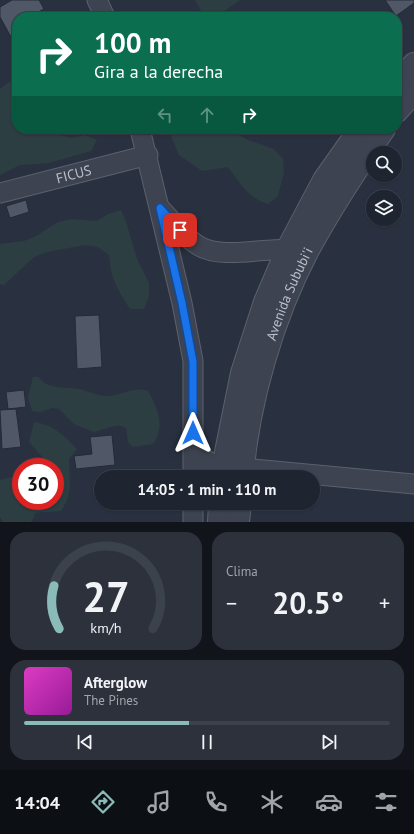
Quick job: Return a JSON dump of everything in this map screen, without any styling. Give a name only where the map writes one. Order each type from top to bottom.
[{"type":"street","points":[[97,0],[102,12]]},
{"type":"street","points":[[402,77],[414,64]]},
{"type":"street","points":[[402,106],[414,92]]},
{"type":"street","points":[[142,134],[148,155],[182,303],[193,362],[193,470]]},
{"type":"street","name":"Avenida Sububi'i","points":[[229,470],[283,307],[298,249],[324,180],[356,134]]},
{"type":"street","name":"Avenida Sububi'i","points":[[298,249],[380,134]]},
{"type":"street","name":"FICUS","points":[[0,193],[148,155]]},
{"type":"street","points":[[160,208],[180,230],[199,246],[221,253],[298,249]]},
{"type":"street","points":[[193,452],[222,470]]},
{"type":"street","points":[[320,479],[414,484]]},
{"type":"street","points":[[193,510],[193,522]]},
{"type":"street","points":[[219,522],[220,510]]},
{"type":"street","points":[[238,522],[239,510]]},
{"type":"shaded area","points":[[195,0],[240,0],[222,12],[203,12]]},
{"type":"shaded area","points":[[9,82],[12,82],[12,134],[58,134],[72,138],[85,135],[97,140],[91,151],[49,163],[20,165],[0,175],[0,89]]},
{"type":"shaded area","points":[[170,134],[237,134],[248,140],[274,149],[283,159],[284,172],[278,196],[268,204],[250,194],[228,167],[202,171],[179,155]]},
{"type":"shaded area","points":[[121,210],[137,259],[149,283],[149,296],[144,309],[130,309],[115,284],[111,271],[109,255],[98,247],[85,245],[47,252],[34,257],[4,285],[0,284],[0,244],[24,241],[36,236],[58,222],[71,219],[97,221],[108,214]]},
{"type":"shaded area","points":[[33,377],[39,377],[43,382],[51,386],[79,389],[105,396],[128,391],[148,391],[159,417],[160,424],[157,437],[153,444],[133,447],[128,442],[126,428],[122,426],[114,426],[94,432],[74,424],[59,409],[52,408],[40,412],[32,411],[28,398]]},
{"type":"shaded area","points":[[34,422],[41,423],[58,431],[77,449],[69,459],[70,486],[68,498],[64,506],[64,458],[43,458],[29,442]]},
{"type":"shaded area","points":[[12,477],[12,510],[62,510],[36,513],[31,522],[3,522],[0,517],[0,480]]},
{"type":"building","points":[[12,0],[39,0],[44,9],[38,12],[12,12],[12,39],[0,17],[0,7]]},
{"type":"building","points":[[385,0],[414,0],[414,3],[402,12],[393,12]]},
{"type":"building","points":[[26,200],[29,212],[10,218],[6,206]]},
{"type":"building","points":[[99,315],[102,367],[77,369],[75,316]]},
{"type":"building","points":[[24,390],[26,407],[8,409],[6,392]]},
{"type":"building","points":[[16,409],[21,447],[2,449],[0,410]]},
{"type":"building","points":[[112,435],[115,465],[76,469],[74,456],[92,454],[90,437]]},
{"type":"route","points":[[180,230],[160,208],[182,303],[193,362],[193,433]]}]
